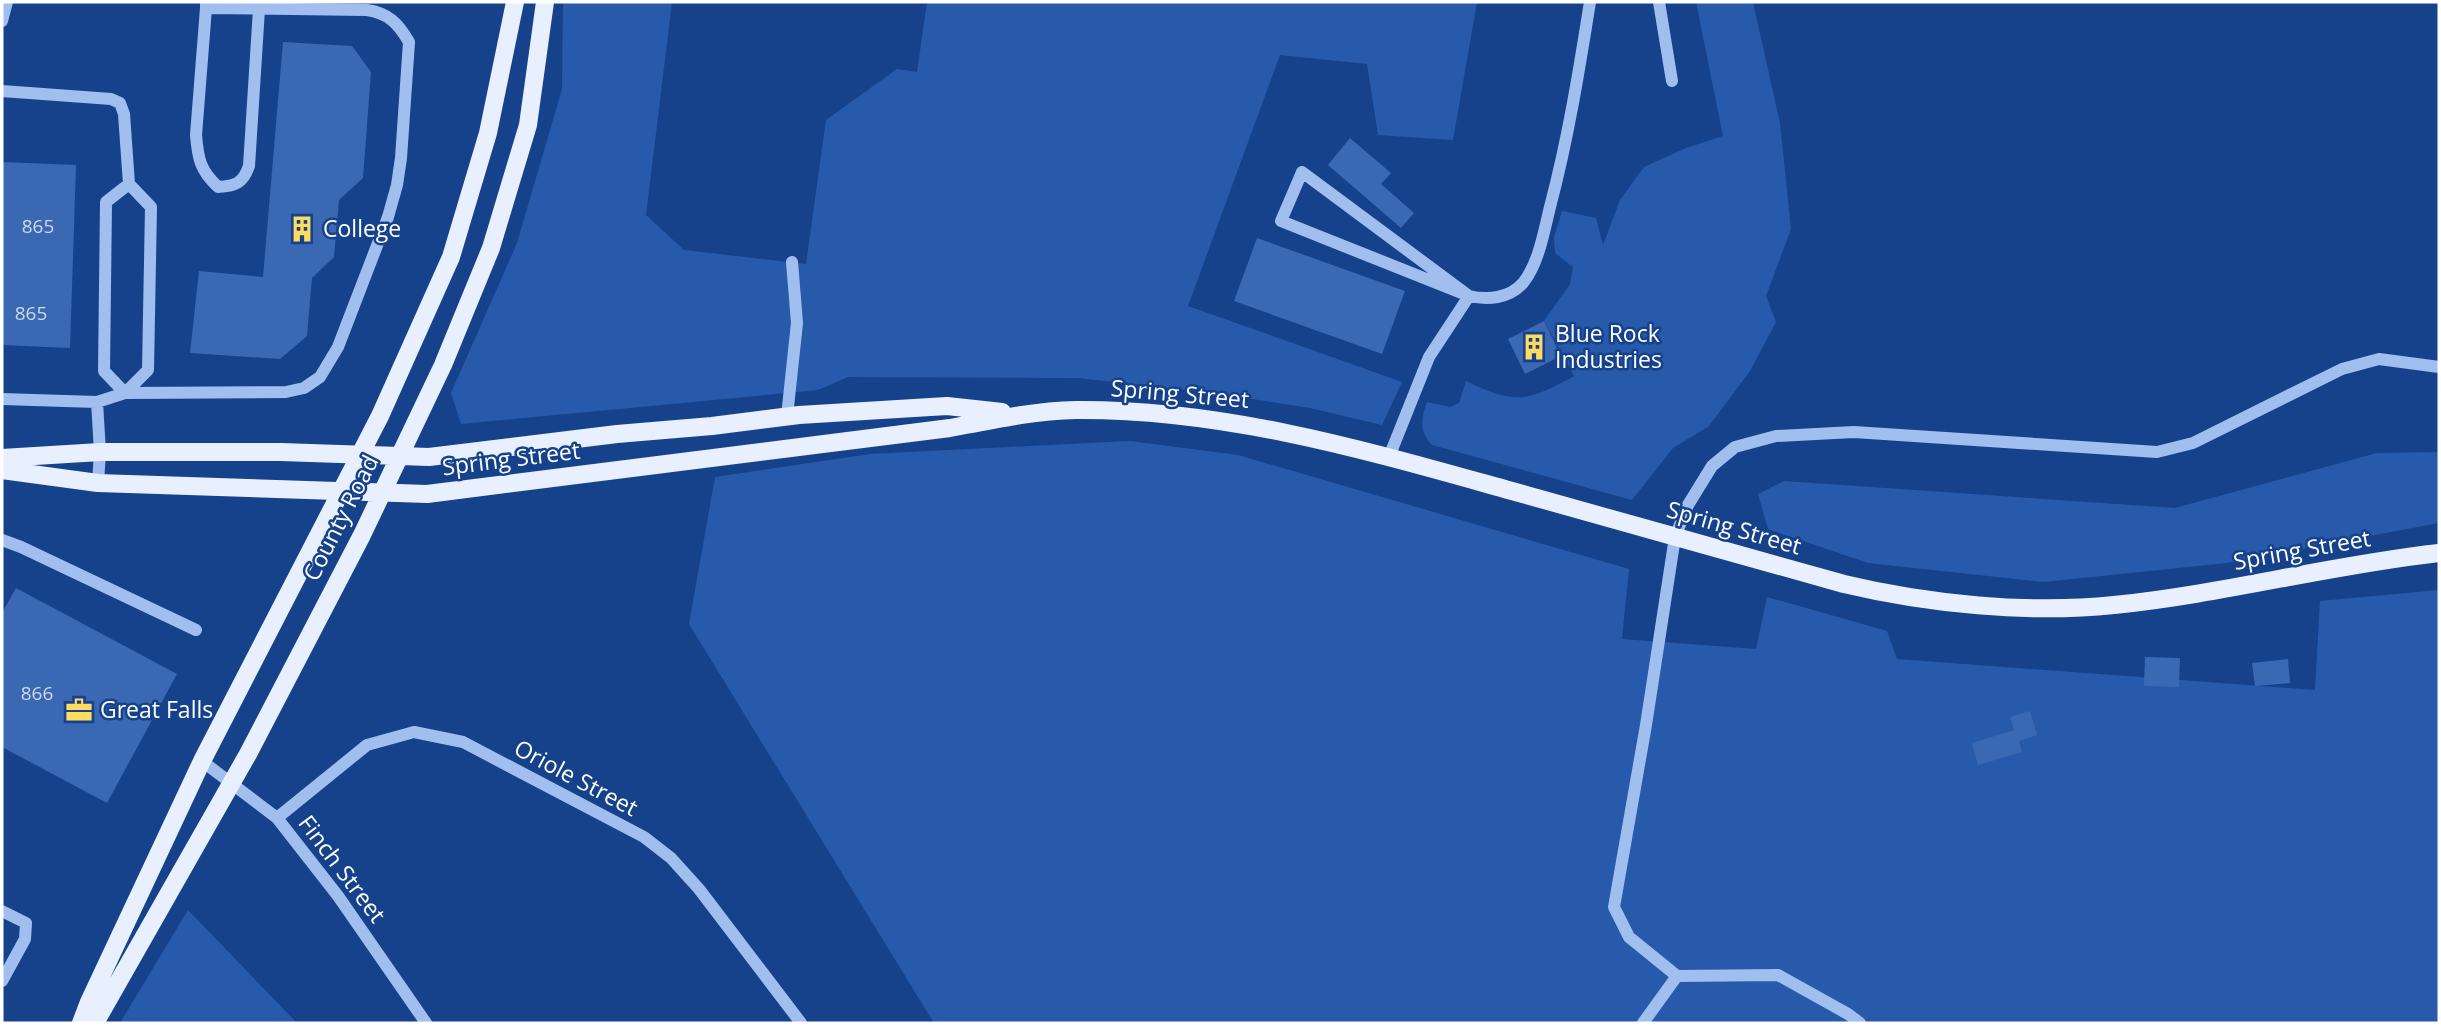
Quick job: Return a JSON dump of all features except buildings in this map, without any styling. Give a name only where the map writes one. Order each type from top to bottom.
[{"type":"main road","name":"County Road","points":[[81,1023],[202,761],[380,416],[451,257],[488,133],[515,2]]},
{"type":"main road","name":"County Road","points":[[95,1023],[136,956],[231,783],[382,493],[443,365],[491,248],[528,125],[545,2]]},
{"type":"main road","name":"Spring Street","points":[[2,458],[100,452],[281,452],[429,457],[787,416],[947,407],[1023,414],[1099,411],[1159,413],[1229,421],[1299,434],[1892,595],[1968,603],[2067,608],[2112,606],[2439,553]]},
{"type":"main road","name":"Spring Street","points":[[2,470],[98,484],[427,494],[950,428],[1023,414]]},
{"type":"street","points":[[2,21],[7,2]]},
{"type":"street","points":[[1469,296],[1302,172],[1281,221],[1469,296],[1498,298],[1522,284],[1536,256],[1567,143],[1590,2]]},
{"type":"street","points":[[1659,2],[1672,81]]},
{"type":"street","points":[[2,399],[97,402],[125,393],[286,392],[304,388],[320,377],[338,347],[388,217],[397,186],[409,42],[400,26],[383,12],[206,5],[196,135],[205,175],[218,187],[235,186],[244,179],[248,166],[259,9]]},
{"type":"street","points":[[2,92],[111,99],[120,103],[124,114],[129,184],[151,206],[148,370],[125,393]]},
{"type":"street","points":[[125,393],[104,370],[106,202],[129,184]]},
{"type":"street","points":[[787,416],[797,323],[792,262]]},
{"type":"street","points":[[1389,457],[1429,357],[1469,296]]},
{"type":"street","points":[[1860,1023],[1778,975],[1677,976],[1629,937],[1614,907],[1675,537],[1688,506],[1712,466],[1735,447],[1776,436],[1854,432],[2157,452],[2193,443],[2342,369],[2379,359],[2439,367]]},
{"type":"street","points":[[97,402],[100,452],[98,484]]},
{"type":"street","points":[[2,540],[196,630]]},
{"type":"street","name":"Oriole Street","points":[[277,818],[367,745],[414,732],[463,742],[644,837],[671,858],[699,889],[801,1023]]},
{"type":"street","name":"Finch Street","points":[[202,761],[277,818],[338,896],[426,1023]]},
{"type":"street","points":[[2,911],[26,923],[25,939],[2,981]]},
{"type":"street","points":[[1643,1023],[1677,976]]},
{"type":"shaded area","points":[[563,2],[672,2],[646,215],[684,250],[806,264],[826,120],[897,69],[917,72],[927,2],[1477,2],[1453,140],[1378,135],[1367,64],[1280,55],[1188,306],[1402,382],[1382,425],[1310,408],[1207,392],[1078,378],[848,377],[818,390],[461,424],[451,393],[517,243],[562,89]]},
{"type":"shaded area","points":[[1696,2],[1753,2],[1780,123],[1791,229],[1766,296],[1776,322],[1750,371],[1709,426],[1673,448],[1632,500],[1432,445],[1422,424],[1427,402],[1450,407],[1459,403],[1466,381],[1497,394],[1521,397],[1544,391],[1574,376],[1544,321],[1570,284],[1573,267],[1555,253],[1554,237],[1562,211],[1596,218],[1603,245],[1620,200],[1644,167],[1686,148],[1723,136]]},
{"type":"shaded area","points":[[1130,441],[1238,455],[1629,569],[1622,639],[1756,649],[1767,597],[1887,631],[1897,659],[2315,690],[2320,601],[2439,590],[2439,1023],[934,1023],[689,624],[715,477],[870,454]]},
{"type":"shaded area","points":[[2439,452],[2439,523],[2227,563],[2043,582],[1868,563],[1768,529],[1758,494],[1784,481],[2175,508],[2377,453]]},
{"type":"shaded area","points":[[188,910],[297,1023],[120,1023]]},
{"type":"place","name":"College","points":[[302,229]]},
{"type":"place","name":"Blue Rock Industries","points":[[1534,347]]},
{"type":"place","name":"Great Falls","points":[[79,710]]}]
